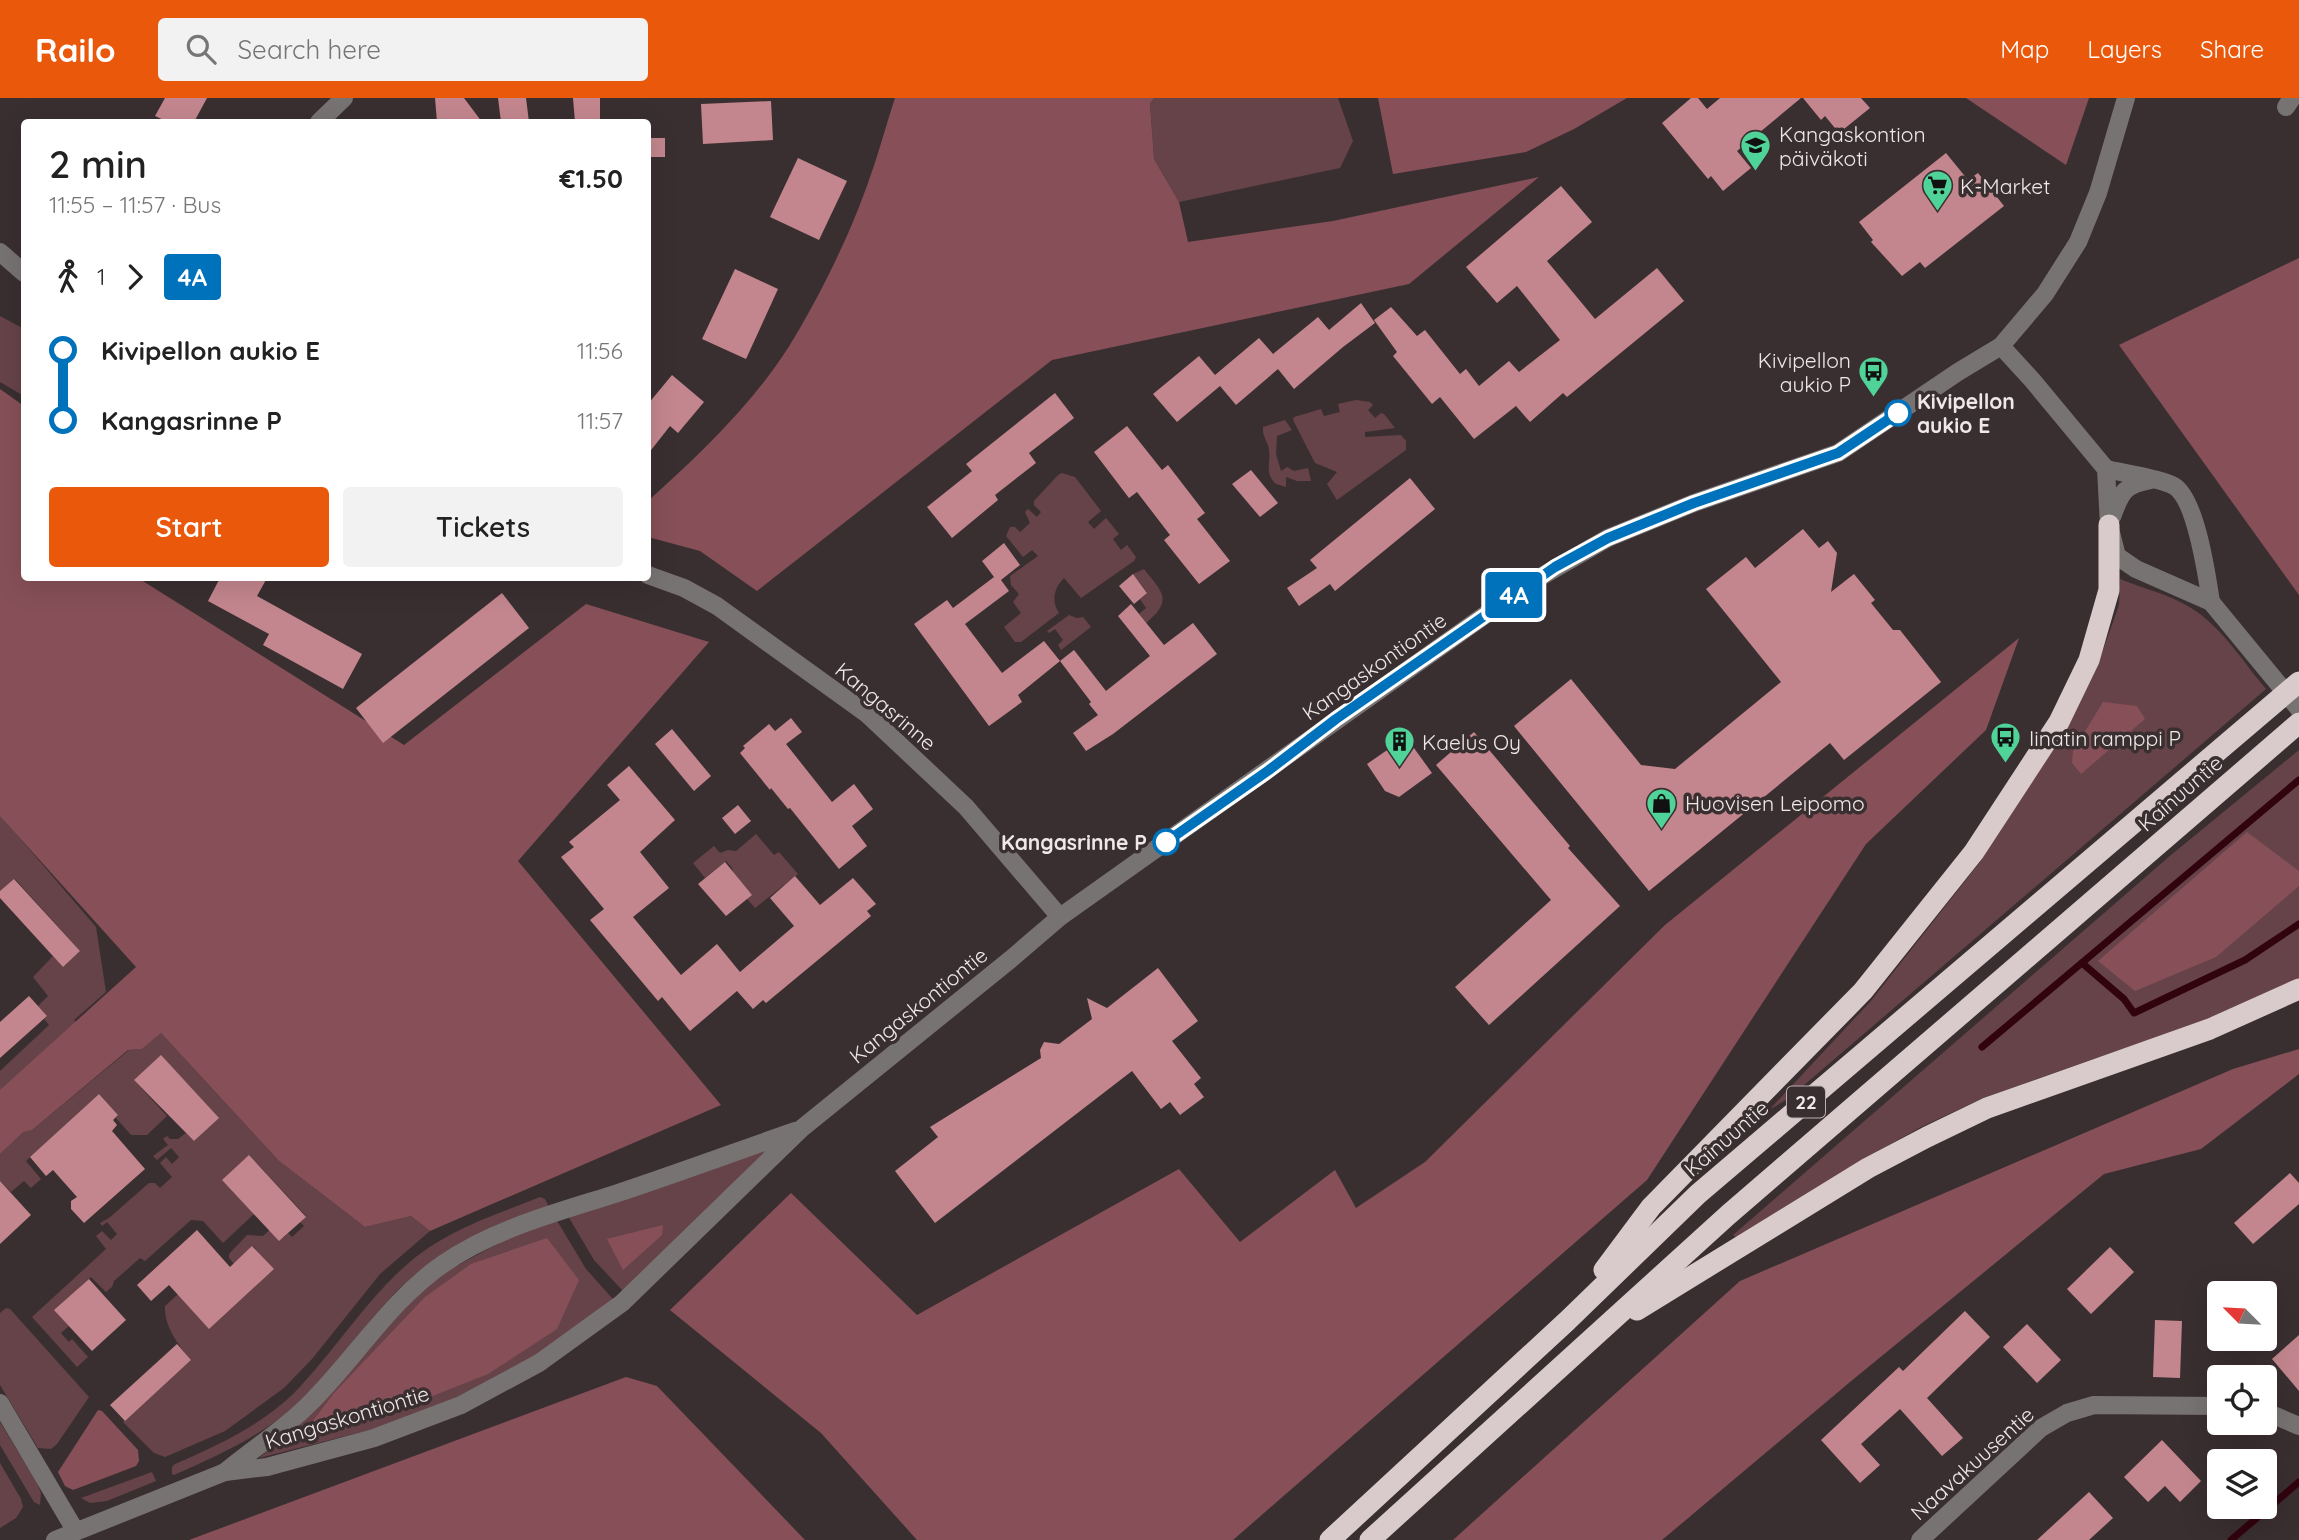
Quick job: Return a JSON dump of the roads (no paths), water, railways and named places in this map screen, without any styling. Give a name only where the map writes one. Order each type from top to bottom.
[{"type":"highway","points":[[1566,1321],[1651,1207],[1863,991],[1974,852],[2059,722],[2089,660],[2109,590],[2109,524]]},
{"type":"highway","name":"Kainuuntie","points":[[1330,1540],[1566,1321],[1698,1194],[2299,682]]},
{"type":"highway","name":"Kainuuntie","points":[[1370,1540],[1728,1215],[2299,723]]},
{"type":"highway","points":[[1587,1341],[1868,1168],[1927,1137],[1987,1108],[2210,1029],[2299,989]]},
{"type":"street","points":[[323,119],[344,98]]},
{"type":"street","name":"Kangaskontiontie","points":[[55,1540],[225,1472],[267,1467],[374,1437],[461,1405],[539,1363],[622,1303],[801,1129],[1060,916],[1269,770],[1336,719],[1555,567],[1608,538],[1694,503],[1838,453],[2001,346],[2045,294],[2078,242],[2098,192],[2126,98]]},
{"type":"street","points":[[0,252],[21,270]]},
{"type":"street","points":[[2001,346],[2106,469],[2109,524],[2118,556],[2136,569],[2211,602],[2299,709]]},
{"type":"street","points":[[2106,469],[2175,486],[2191,507],[2211,602]]},
{"type":"street","points":[[2109,524],[2121,494],[2135,483],[2151,480]]},
{"type":"street","name":"Kangasrinne","points":[[651,576],[717,606],[867,714],[966,807],[1060,916]]},
{"type":"street","name":"Kangaskontiontie","points":[[225,1472],[294,1418],[316,1397],[381,1322],[442,1264],[464,1251],[559,1210],[801,1129]]},
{"type":"street","points":[[0,1403],[75,1530]]},
{"type":"street","name":"Naavakuusentie","points":[[1920,1540],[2041,1428],[2067,1413],[2094,1405],[2207,1406]]},
{"type":"street","points":[[2277,1417],[2299,1426]]},
{"type":"waterway","points":[[1982,1047],[2299,780]]},
{"type":"waterway","points":[[2082,963],[2124,999],[2134,1013],[2245,960],[2299,924]]},
{"type":"waterway","points":[[2231,1540],[2299,1482]]},
{"type":"place","name":"Kangaskontion päiväkoti","points":[[1756,173]]},
{"type":"place","name":"K-Market","points":[[1937,213]]},
{"type":"place","name":"Kivipellon aukio P","points":[[1874,399]]},
{"type":"place","name":"Kivipellon aukio E","points":[[1898,413]]},
{"type":"place","name":"Iinatin ramppi P","points":[[2006,765]]},
{"type":"place","name":"Kaelus Oy","points":[[1399,769]]},
{"type":"place","name":"Huovisen Leipomo","points":[[1662,830]]},
{"type":"place","name":"Kangasrinne P","points":[[1166,842]]}]
